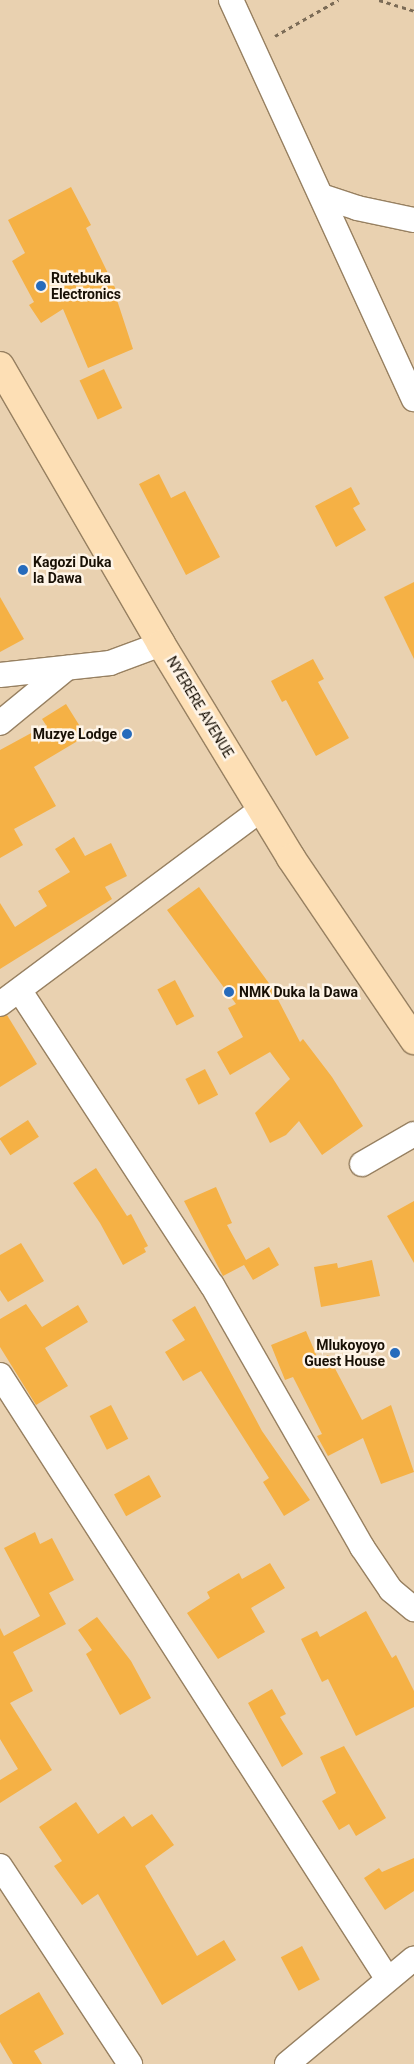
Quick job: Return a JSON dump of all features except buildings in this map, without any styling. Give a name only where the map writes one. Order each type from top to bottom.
[{"type":"main road","name":"NYERERE AVENUE","points":[[0,366],[161,644],[291,858],[414,1040]]},
{"type":"street","points":[[231,0],[324,196],[414,399]]},
{"type":"street","points":[[324,196],[357,208],[414,220]]},
{"type":"street","points":[[0,676],[110,663],[161,644]]},
{"type":"street","points":[[0,723],[67,668]]},
{"type":"street","points":[[262,809],[10,997],[212,1286],[362,1547],[391,1590],[414,1609]]},
{"type":"street","points":[[362,1164],[414,1134]]},
{"type":"street","points":[[0,1375],[387,1978]]},
{"type":"street","points":[[0,1866],[130,2064]]},
{"type":"street","points":[[286,2064],[387,1978],[414,1958]]},
{"type":"path","points":[[254,51],[298,21],[338,0]]},
{"type":"path","points":[[379,0],[414,10]]},
{"type":"place","name":"Rutebuka Electronics","points":[[41,286]]},
{"type":"place","name":"Kagozi Duka la Dawa","points":[[23,570]]},
{"type":"place","name":"Muzye Lodge","points":[[127,734]]},
{"type":"place","name":"NMK Duka la Dawa","points":[[229,992]]},
{"type":"place","name":"Mlukoyoyo Guest House","points":[[395,1353]]}]
